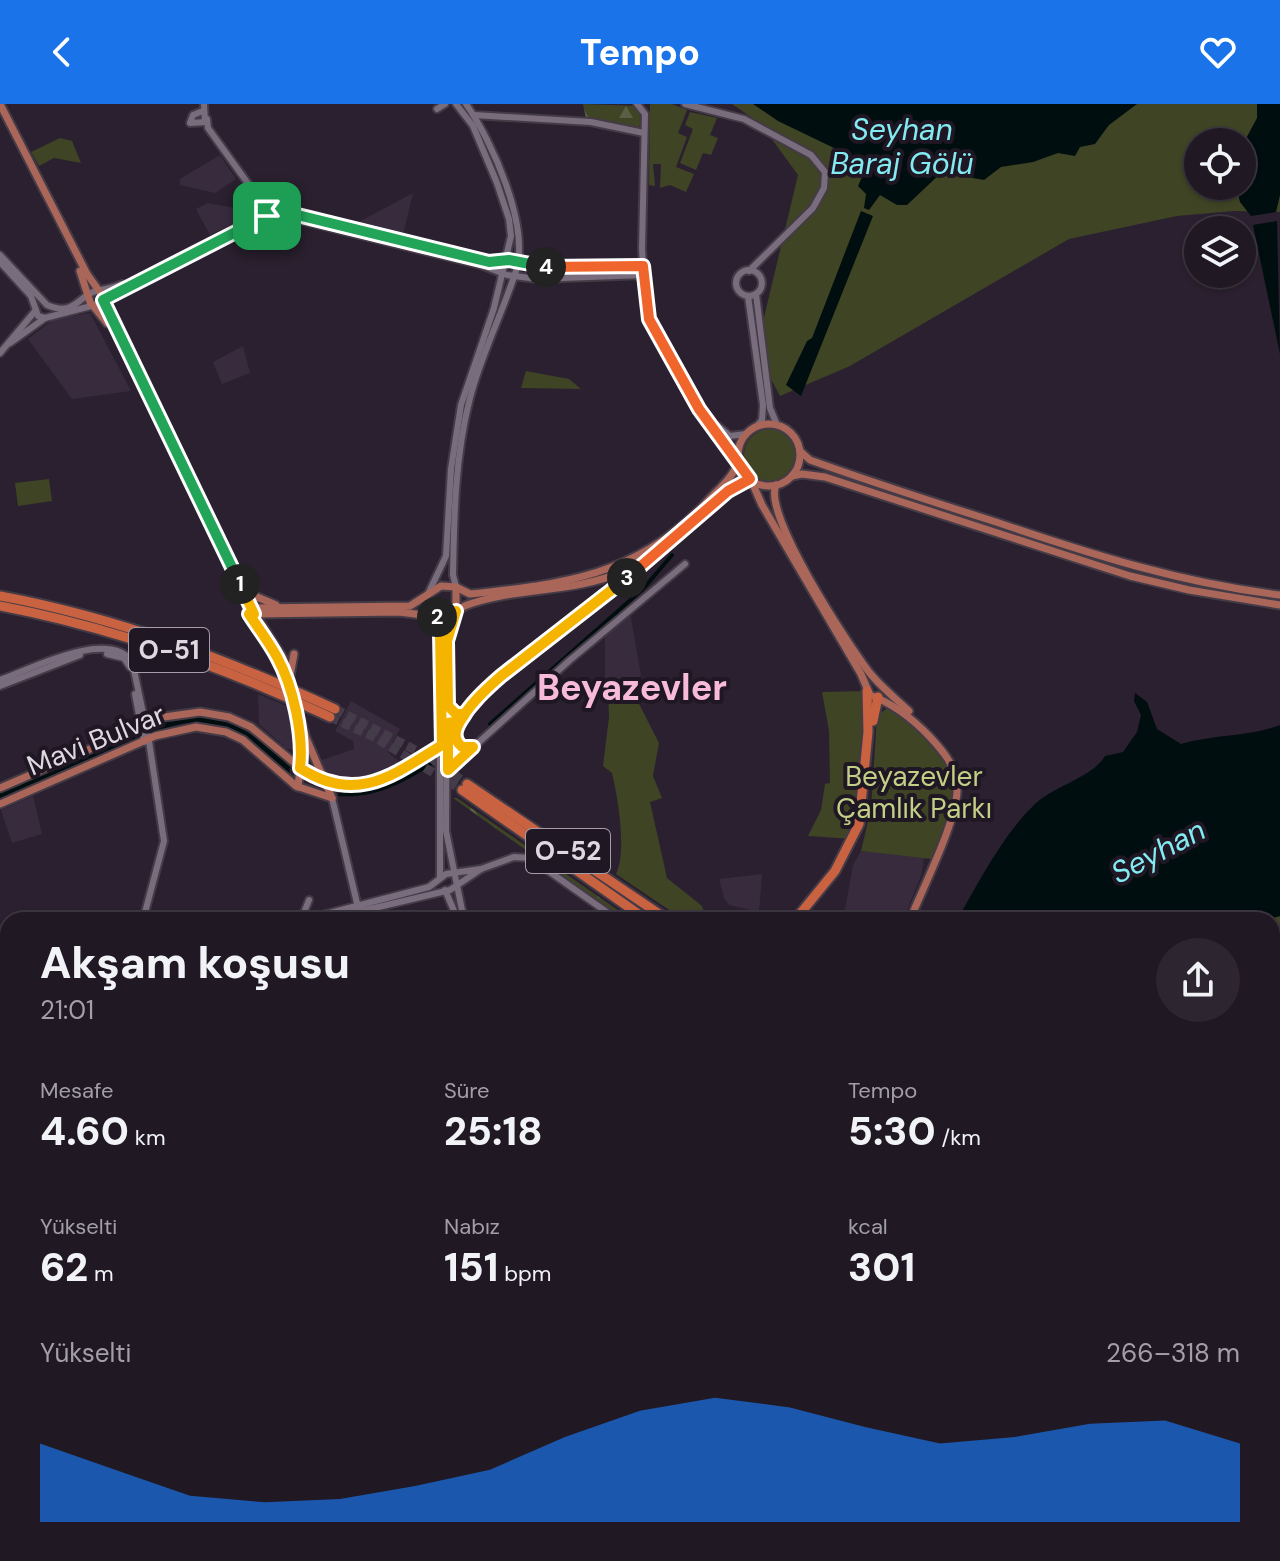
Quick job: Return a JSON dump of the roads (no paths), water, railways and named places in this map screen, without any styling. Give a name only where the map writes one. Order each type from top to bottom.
[{"type":"highway","name":"O-51","points":[[0,596],[90,615],[174,641],[333,713],[167,650],[75,622],[0,606]]},
{"type":"highway","points":[[802,912],[835,871],[859,824],[868,732],[867,691]]},
{"type":"highway","points":[[808,912],[839,874],[864,825],[870,794],[873,717],[878,697]]},
{"type":"highway","name":"O-52","points":[[636,912],[464,787],[656,912]]},
{"type":"main road","points":[[0,104],[103,300],[174,454],[243,589],[250,611],[283,658],[302,748],[298,787]]},
{"type":"main road","points":[[639,104],[645,114],[646,131],[646,284],[651,315],[687,383],[715,423],[730,436],[746,434]]},
{"type":"main road","points":[[685,104],[744,119],[811,155],[825,172],[824,188],[813,208],[749,271],[739,276],[736,284],[740,292],[748,296],[756,294]]},
{"type":"main road","points":[[449,105],[474,115],[591,122],[646,131]]},
{"type":"main road","points":[[449,105],[478,138],[508,214],[511,236],[490,323],[461,405],[451,469],[446,556],[426,604],[440,635],[440,879],[455,912]]},
{"type":"main road","points":[[205,124],[193,124],[189,120],[204,108],[205,124],[268,213],[265,217]]},
{"type":"main road","points":[[0,112],[76,263],[94,306],[106,321],[250,611],[287,676]]},
{"type":"main road","points":[[462,912],[446,831],[447,641],[456,611],[453,575],[456,483],[471,395],[517,263],[516,219],[474,115]]},
{"type":"main road","points":[[646,131],[643,275],[649,319],[699,409],[750,480],[861,674],[867,691],[893,705],[946,754],[957,783],[954,810],[915,912]]},
{"type":"main road","points":[[0,255],[47,305],[55,308],[74,306],[98,291],[122,284],[247,221],[262,208]]},
{"type":"main road","points":[[262,208],[493,263],[643,266]]},
{"type":"main road","points":[[0,262],[31,296],[40,318],[94,306],[265,217],[296,219],[514,275],[540,278],[643,275]]},
{"type":"main road","points":[[766,253],[762,280],[756,294],[770,408],[777,425]]},
{"type":"main road","points":[[749,271],[762,280]]},
{"type":"main road","points":[[250,611],[410,606],[441,586],[456,587],[470,594],[558,583],[627,563],[645,554],[689,519],[731,475],[746,434],[762,420],[763,405],[748,296]]},
{"type":"main road","points":[[0,353],[40,306],[47,305]]},
{"type":"main road","points":[[10,343],[45,318],[49,312],[47,305]]},
{"type":"main road","points":[[757,426],[777,425],[795,436],[800,451],[799,464],[792,476]]},
{"type":"main road","points":[[800,451],[810,460],[892,489],[1131,567],[1190,582],[1280,595]]},
{"type":"main road","points":[[473,747],[462,747],[456,741],[455,731],[465,714],[501,676],[604,598],[728,491],[750,480],[762,485],[776,485],[792,476],[817,475],[1130,576],[1189,590],[1280,605]]},
{"type":"main road","points":[[776,485],[774,507],[792,548],[876,680],[949,752],[962,792],[959,810],[915,912]]},
{"type":"main road","points":[[250,611],[399,612],[431,614],[441,618],[493,598],[602,579],[647,560]]},
{"type":"main road","points":[[448,770],[685,564]]},
{"type":"main road","points":[[243,589],[253,597],[283,608]]},
{"type":"main road","points":[[399,612],[425,617],[440,635]]},
{"type":"main road","points":[[264,631],[263,619],[268,613]]},
{"type":"main road","points":[[0,683],[82,654],[102,653],[124,658],[130,668],[147,743],[164,841],[145,912]]},
{"type":"main road","points":[[287,676],[294,654]]},
{"type":"main road","points":[[867,691],[868,684],[876,680]]},
{"type":"main road","points":[[878,697],[884,687]]},
{"type":"main road","points":[[873,717],[882,707],[893,705]]},
{"type":"main road","points":[[294,706],[332,798],[359,912]]},
{"type":"main road","points":[[448,706],[456,714],[465,714]]},
{"type":"main road","name":"Mavi Bulvar","points":[[0,788],[143,726],[184,713],[220,715],[251,727],[300,768],[345,786],[378,782],[442,745]]},
{"type":"main road","points":[[448,723],[460,721]]},
{"type":"main road","name":"Mavi Bulvar","points":[[0,804],[183,728],[226,732],[243,740],[298,787],[332,798]]},
{"type":"main road","points":[[286,778],[294,773],[289,759],[298,756],[302,748]]},
{"type":"main road","points":[[339,912],[429,887],[446,874],[481,869],[514,857],[530,858],[607,912]]},
{"type":"main road","points":[[345,912],[445,890],[481,869]]},
{"type":"main road","points":[[305,912],[309,900]]},
{"type":"water","name":"Seyhan Baraj Gölü","points":[[753,104],[1137,104],[1109,125],[1095,144],[1080,147],[1075,156],[1058,153],[1033,162],[1001,167],[984,180],[973,178],[964,171],[942,172],[907,205],[897,205],[880,195],[869,210],[864,208],[866,194],[858,186],[864,173],[861,161],[778,121]]},
{"type":"water","points":[[1257,104],[1280,104],[1280,195],[1276,212],[1251,216],[1240,200],[1256,200],[1256,128],[1252,128],[1257,118]]},
{"type":"water","points":[[861,211],[873,216],[801,396],[786,385],[807,341],[812,338]]},
{"type":"water","points":[[1277,221],[1280,354],[1256,239],[1256,224]]},
{"type":"water","name":"Seyhan","points":[[1135,693],[1147,702],[1157,729],[1181,744],[1280,725],[1280,912],[962,912],[1001,845],[1034,805],[1091,770],[1105,756],[1123,752],[1137,732],[1141,715],[1134,701]]},
{"type":"water","points":[[190,716],[220,720],[245,731],[290,767],[289,775],[242,737],[210,724],[172,726],[151,734],[149,726]]},
{"type":"water","points":[[138,731],[140,739],[0,800],[0,792]]},
{"type":"water","points":[[437,753],[437,762],[390,788],[366,795],[338,796],[340,788],[384,783]]},
{"type":"waterway","points":[[490,724],[643,589],[672,555]]},
{"type":"tunnel","points":[[335,709],[431,758],[467,784]]},
{"type":"tunnel","points":[[330,717],[374,737],[462,790]]},
{"type":"district","name":"Beyazevler","points":[[632,687]]},
{"type":"park label","name":"Beyazevler Çamlık Parkı","points":[[914,792]]}]
